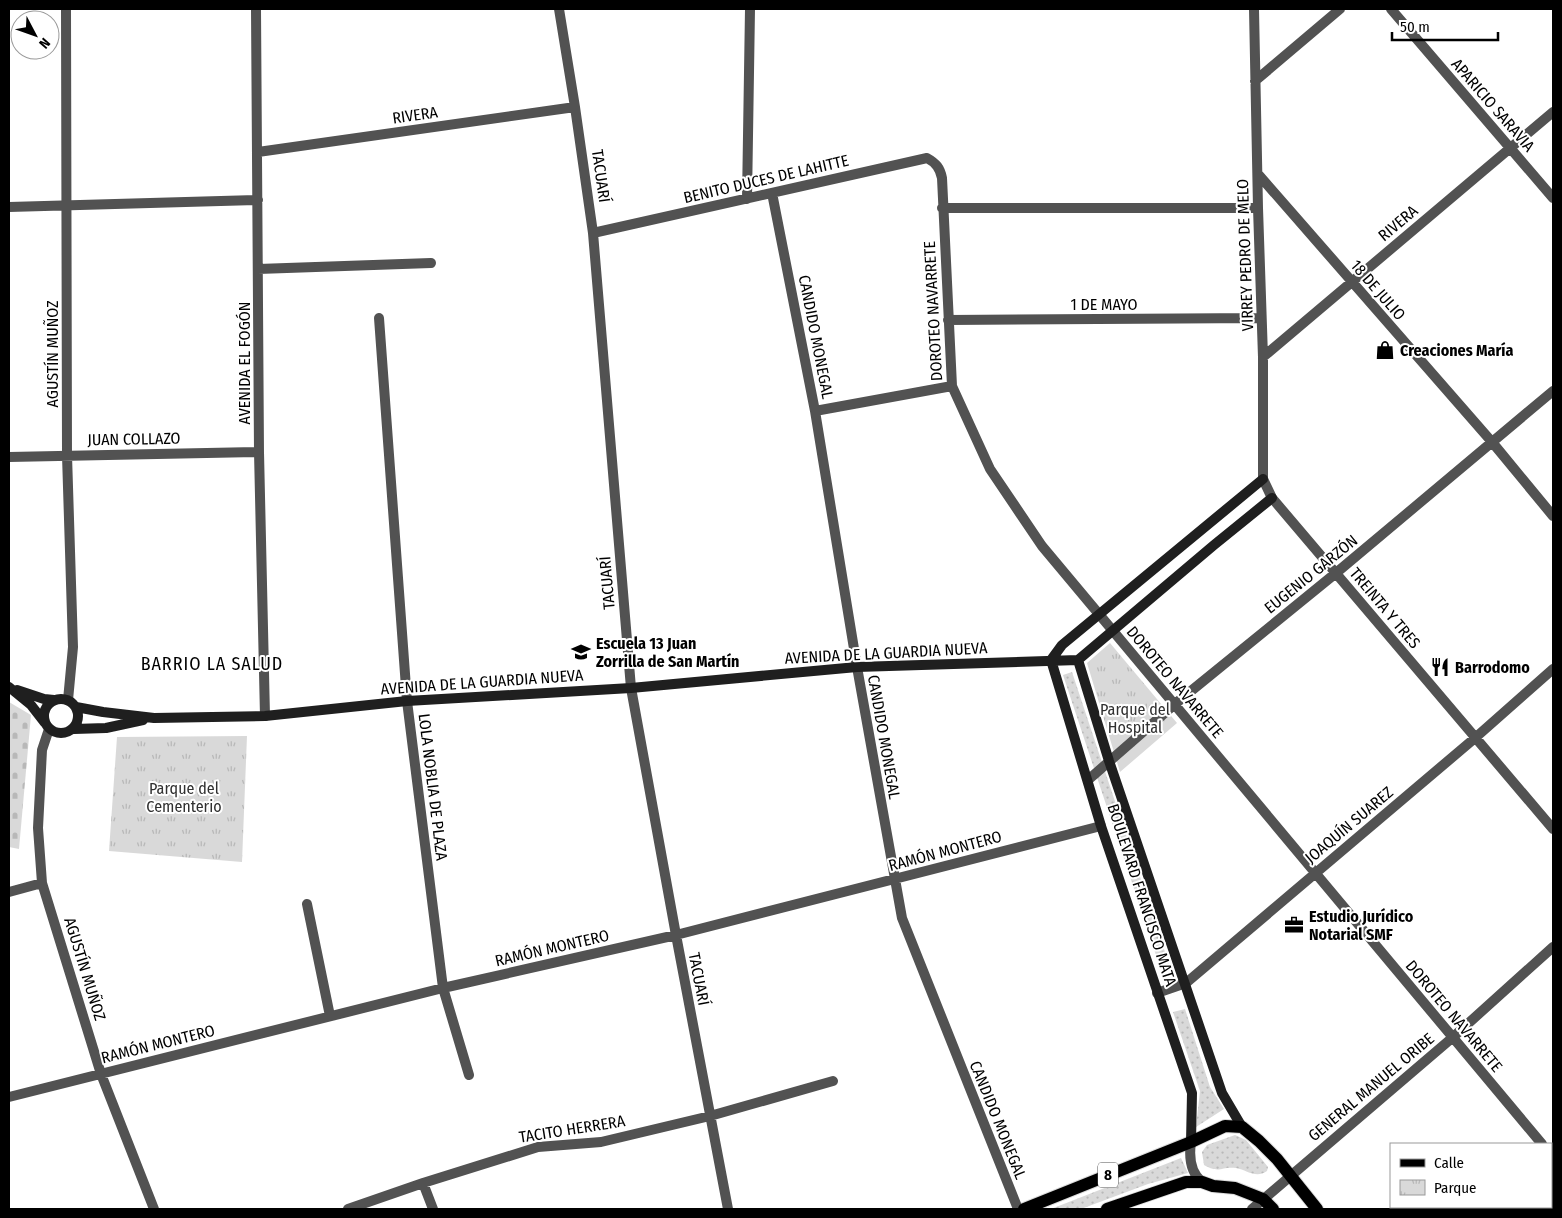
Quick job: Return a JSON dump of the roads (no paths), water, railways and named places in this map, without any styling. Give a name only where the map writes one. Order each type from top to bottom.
[{"type":"main road","name":"8","points":[[1024,1209],[1191,1142],[1225,1126],[1242,1127]]},
{"type":"main road","name":"BOULEVARD FRANCISCO MATA","points":[[1242,1127],[1277,1159],[1318,1209]]},
{"type":"main road","name":"8","points":[[1108,1209],[1186,1182],[1202,1182],[1213,1186],[1235,1188],[1263,1199],[1273,1209]]},
{"type":"street","name":"AGUSTÍN MUÑOZ","points":[[66,9],[67,455],[73,646],[72,703]]},
{"type":"street","name":"AVENIDA EL FOGÓN","points":[[256,9],[259,452],[265,716]]},
{"type":"street","name":"TACUARÍ","points":[[559,9],[576,107],[593,232],[631,688],[728,1209]]},
{"type":"street","points":[[747,199],[750,9]]},
{"type":"street","name":"VIRREY PEDRO DE MELO","points":[[1254,9],[1263,357],[1263,479],[1272,498]]},
{"type":"street","points":[[1255,81],[1340,9]]},
{"type":"street","name":"APARICIO SARAVIA","points":[[1390,9],[1553,198]]},
{"type":"street","name":"RIVERA","points":[[258,152],[576,107]]},
{"type":"street","name":"RIVERA","points":[[1263,357],[1553,112]]},
{"type":"street","name":"BENITO DUCES DE LAHITTE","points":[[593,232],[927,158],[935,162],[940,170]]},
{"type":"street","name":"DOROTEO NAVARRETE","points":[[940,170],[952,386],[990,469],[1042,546],[1541,1143]]},
{"type":"street","name":"18 DE JULIO","points":[[1258,174],[1492,442],[1553,516]]},
{"type":"street","name":"CANDIDO MONEGAL","points":[[772,193],[815,411],[856,667],[902,918],[1018,1209]]},
{"type":"street","points":[[9,206],[258,200]]},
{"type":"street","points":[[942,208],[1258,208]]},
{"type":"street","points":[[258,268],[431,263]]},
{"type":"street","name":"LOLA NOBLIA DE PLAZA","points":[[379,318],[407,701],[443,988],[469,1075]]},
{"type":"street","name":"1 DE MAYO","points":[[948,320],[1261,318]]},
{"type":"street","points":[[815,411],[952,386]]},
{"type":"street","name":"EUGENIO GARZÓN","points":[[1088,780],[1175,704],[1336,573],[1553,391]]},
{"type":"street","name":"JUAN COLLAZO","points":[[9,457],[259,452]]},
{"type":"street","points":[[1052,660],[1062,645],[1098,614],[1263,479]]},
{"type":"street","points":[[1078,660],[1214,544],[1272,498]]},
{"type":"street","name":"TREINTA Y TRES","points":[[1272,498],[1553,829]]},
{"type":"street","name":"BOULEVARD FRANCISCO MATA","points":[[1052,660],[1102,826],[1192,1093],[1189,1155],[1197,1178],[1202,1182]]},
{"type":"street","name":"AVENIDA DE LA GUARDIA NUEVA","points":[[72,703],[103,712],[154,718],[265,716],[407,701],[631,688],[856,667],[1078,660]]},
{"type":"street","name":"BOULEVARD FRANCISCO MATA","points":[[1078,660],[1109,761],[1222,1093],[1242,1127]]},
{"type":"street","name":"JOAQUÍN SUAREZ","points":[[1157,993],[1186,983],[1475,738],[1553,669]]},
{"type":"street","points":[[9,687],[34,697],[72,703],[79,716],[78,723],[68,732],[62,734],[55,733],[47,726],[31,705],[9,687]]},
{"type":"street","points":[[47,726],[44,717],[45,710],[54,700]]},
{"type":"street","name":"AVENIDA DE LA GUARDIA NUEVA","points":[[74,728],[106,728],[154,718]]},
{"type":"street","name":"AGUSTÍN MUÑOZ","points":[[47,726],[42,750],[38,828],[42,883],[101,1074],[154,1209]]},
{"type":"street","name":"RAMÓN MONTERO","points":[[9,1097],[443,988],[676,935],[1102,826]]},
{"type":"street","points":[[9,892],[42,883]]},
{"type":"street","points":[[306,904],[330,1016]]},
{"type":"street","name":"GENERAL MANUEL ORIBE","points":[[1252,1209],[1452,1038],[1553,947]]},
{"type":"street","name":"TACITO HERRERA","points":[[348,1209],[538,1147],[601,1142],[710,1116],[833,1082]]},
{"type":"street","points":[[423,1183],[433,1209]]},
{"type":"place","name":"Creaciones María","points":[[1385,350]]},
{"type":"place","name":"Escuela 13 Juan Zorrilla de San Martín","points":[[581,652]]},
{"type":"place","name":"Barrodomo","points":[[1440,667]]},
{"type":"place","name":"Estudio Jurídico Notarial SMF","points":[[1294,925]]},
{"type":"district","name":"BARRIO LA SALUD","points":[[212,664]]},
{"type":"park label","name":"Parque del Hospital","points":[[1135,718]]},
{"type":"park label","name":"Parque del Cementerio","points":[[184,797]]}]
